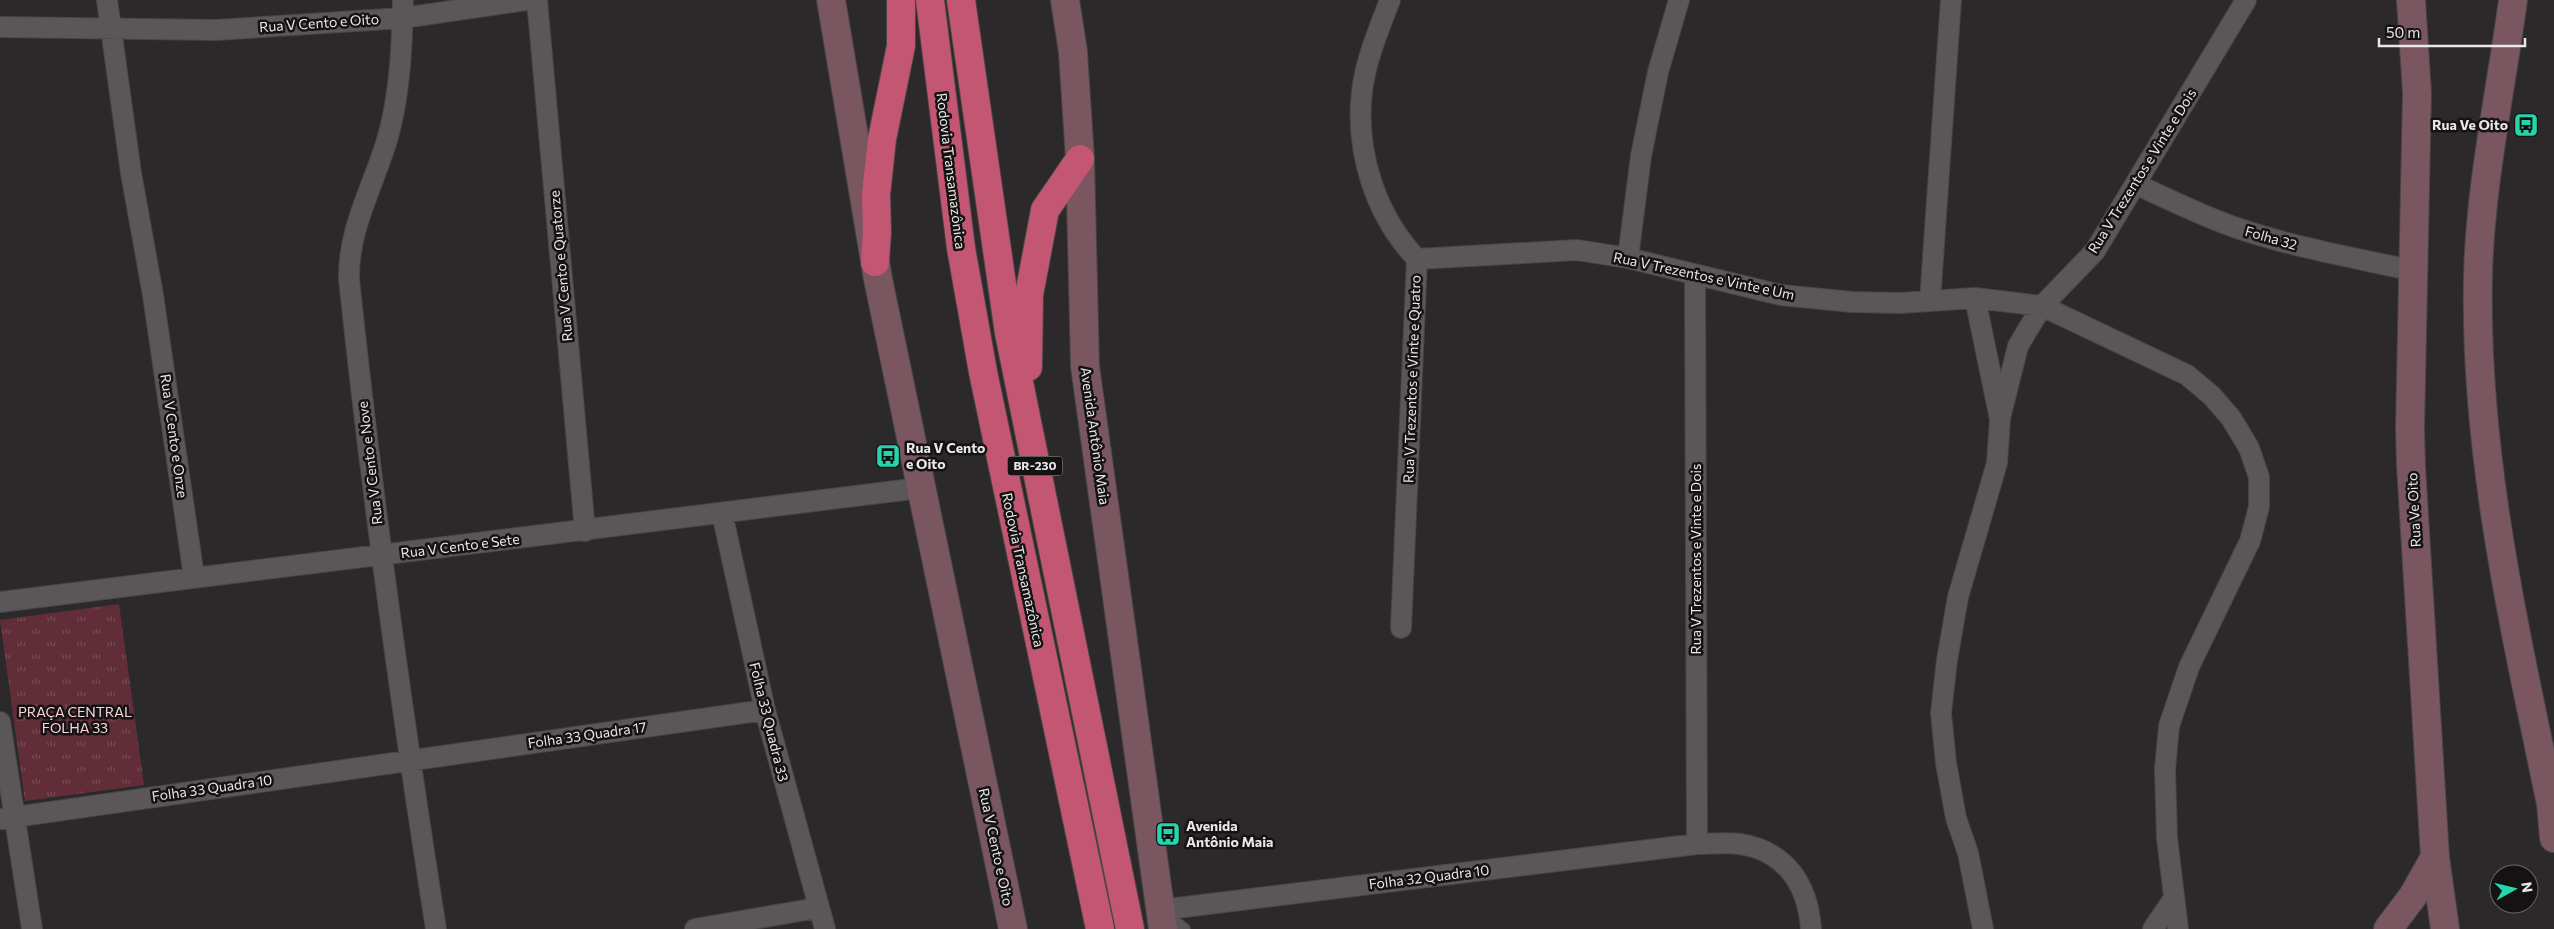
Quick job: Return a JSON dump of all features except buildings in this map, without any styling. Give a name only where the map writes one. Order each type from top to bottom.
[{"type":"highway","points":[[876,262],[878,232],[876,195],[882,139],[901,46],[901,0]]},
{"type":"highway","name":"Rodovia Transamazônica","points":[[930,0],[961,248],[983,372],[1100,929]]},
{"type":"highway","name":"BR-230","points":[[961,0],[1009,333],[1130,929]]},
{"type":"highway","points":[[1032,453],[1027,364],[1029,295],[1045,210],[1080,158]]},
{"type":"main road","name":"Rua V Cento e Oito","points":[[831,0],[876,262],[920,488],[1013,929]]},
{"type":"main road","name":"Avenida Antônio Maia","points":[[1065,0],[1073,52],[1080,158],[1085,366],[1161,919]]},
{"type":"main road","name":"Rua Ve Oito","points":[[2411,0],[2417,94],[2410,447],[2435,857],[2445,929]]},
{"type":"main road","points":[[2513,0],[2483,209],[2478,273],[2478,365],[2482,418],[2501,558],[2551,804],[2554,838]]},
{"type":"main road","points":[[2388,929],[2413,896],[2435,857]]},
{"type":"street","points":[[107,0],[110,30]]},
{"type":"street","name":"Rua V Cento e Oito","points":[[0,27],[216,30],[403,9],[526,0]]},
{"type":"street","name":"Rua V Cento e Quatorze","points":[[538,0],[585,531]]},
{"type":"street","name":"Rua V Trezentos e Vinte e Quatro","points":[[1390,0],[1373,43],[1362,90],[1360,126],[1367,168],[1380,204],[1391,228],[1417,259],[1402,628]]},
{"type":"street","points":[[1628,258],[1641,156],[1658,72],[1679,0]]},
{"type":"street","points":[[1930,301],[1951,0]]},
{"type":"street","name":"Rua V Trezentos e Vinte e Dois","points":[[1983,929],[1968,853],[1956,818],[1946,763],[1941,713],[1947,660],[1958,597],[1997,462],[2000,419],[2018,346],[2042,306],[2095,251],[2246,0]]},
{"type":"street","name":"Rua V Cento e Nove","points":[[403,9],[398,78],[387,139],[356,225],[349,254],[349,279],[382,556],[410,760],[436,929]]},
{"type":"street","name":"Rua V Cento e Onze","points":[[110,30],[131,173],[153,295],[194,577]]},
{"type":"street","name":"Folha 32","points":[[2136,184],[2200,214],[2240,229],[2286,243],[2414,271]]},
{"type":"street","name":"Rua V Trezentos e Vinte e Um","points":[[1417,259],[1577,250],[1628,258],[1781,294],[1852,302],[1900,303],[1975,298],[2042,306],[2187,375],[2212,396],[2231,418],[2249,448],[2259,477],[2259,507],[2250,541],[2189,667],[2169,726],[2165,779],[2167,838],[2178,929]]},
{"type":"street","name":"Rua V Trezentos e Vinte e Dois","points":[[1695,275],[1697,844]]},
{"type":"street","name":"Rua V Trezentos e Vinte e Dois","points":[[1975,298],[2000,419]]},
{"type":"street","name":"Rua V Cento e Sete","points":[[0,602],[920,488]]},
{"type":"street","name":"Folha 33 Quadra 33","points":[[722,513],[765,710],[817,908],[825,929]]},
{"type":"street","name":"Folha 33 Quadra 17","points":[[410,760],[765,710]]},
{"type":"street","points":[[0,722],[7,818],[32,929]]},
{"type":"street","name":"Folha 33 Quadra 10","points":[[7,818],[410,760]]},
{"type":"street","name":"Folha 32 Quadra 10","points":[[1161,919],[1697,844],[1739,844],[1763,850],[1780,859],[1792,872],[1802,890],[1811,929]]},
{"type":"street","points":[[2153,929],[2174,898]]},
{"type":"street","points":[[695,929],[817,908]]},
{"type":"lane","points":[[1161,919],[1185,929]]},
{"type":"green space","name":"PRAÇA CENTRAL FOLHA 33","points":[[119,604],[144,785],[25,801],[0,620]]},
{"type":"place","name":"Rua Ve Oito","points":[[2526,125]]},
{"type":"place","name":"Rua V Cento e Oito","points":[[888,456]]},
{"type":"place","name":"Avenida Antônio Maia","points":[[1168,834]]}]
